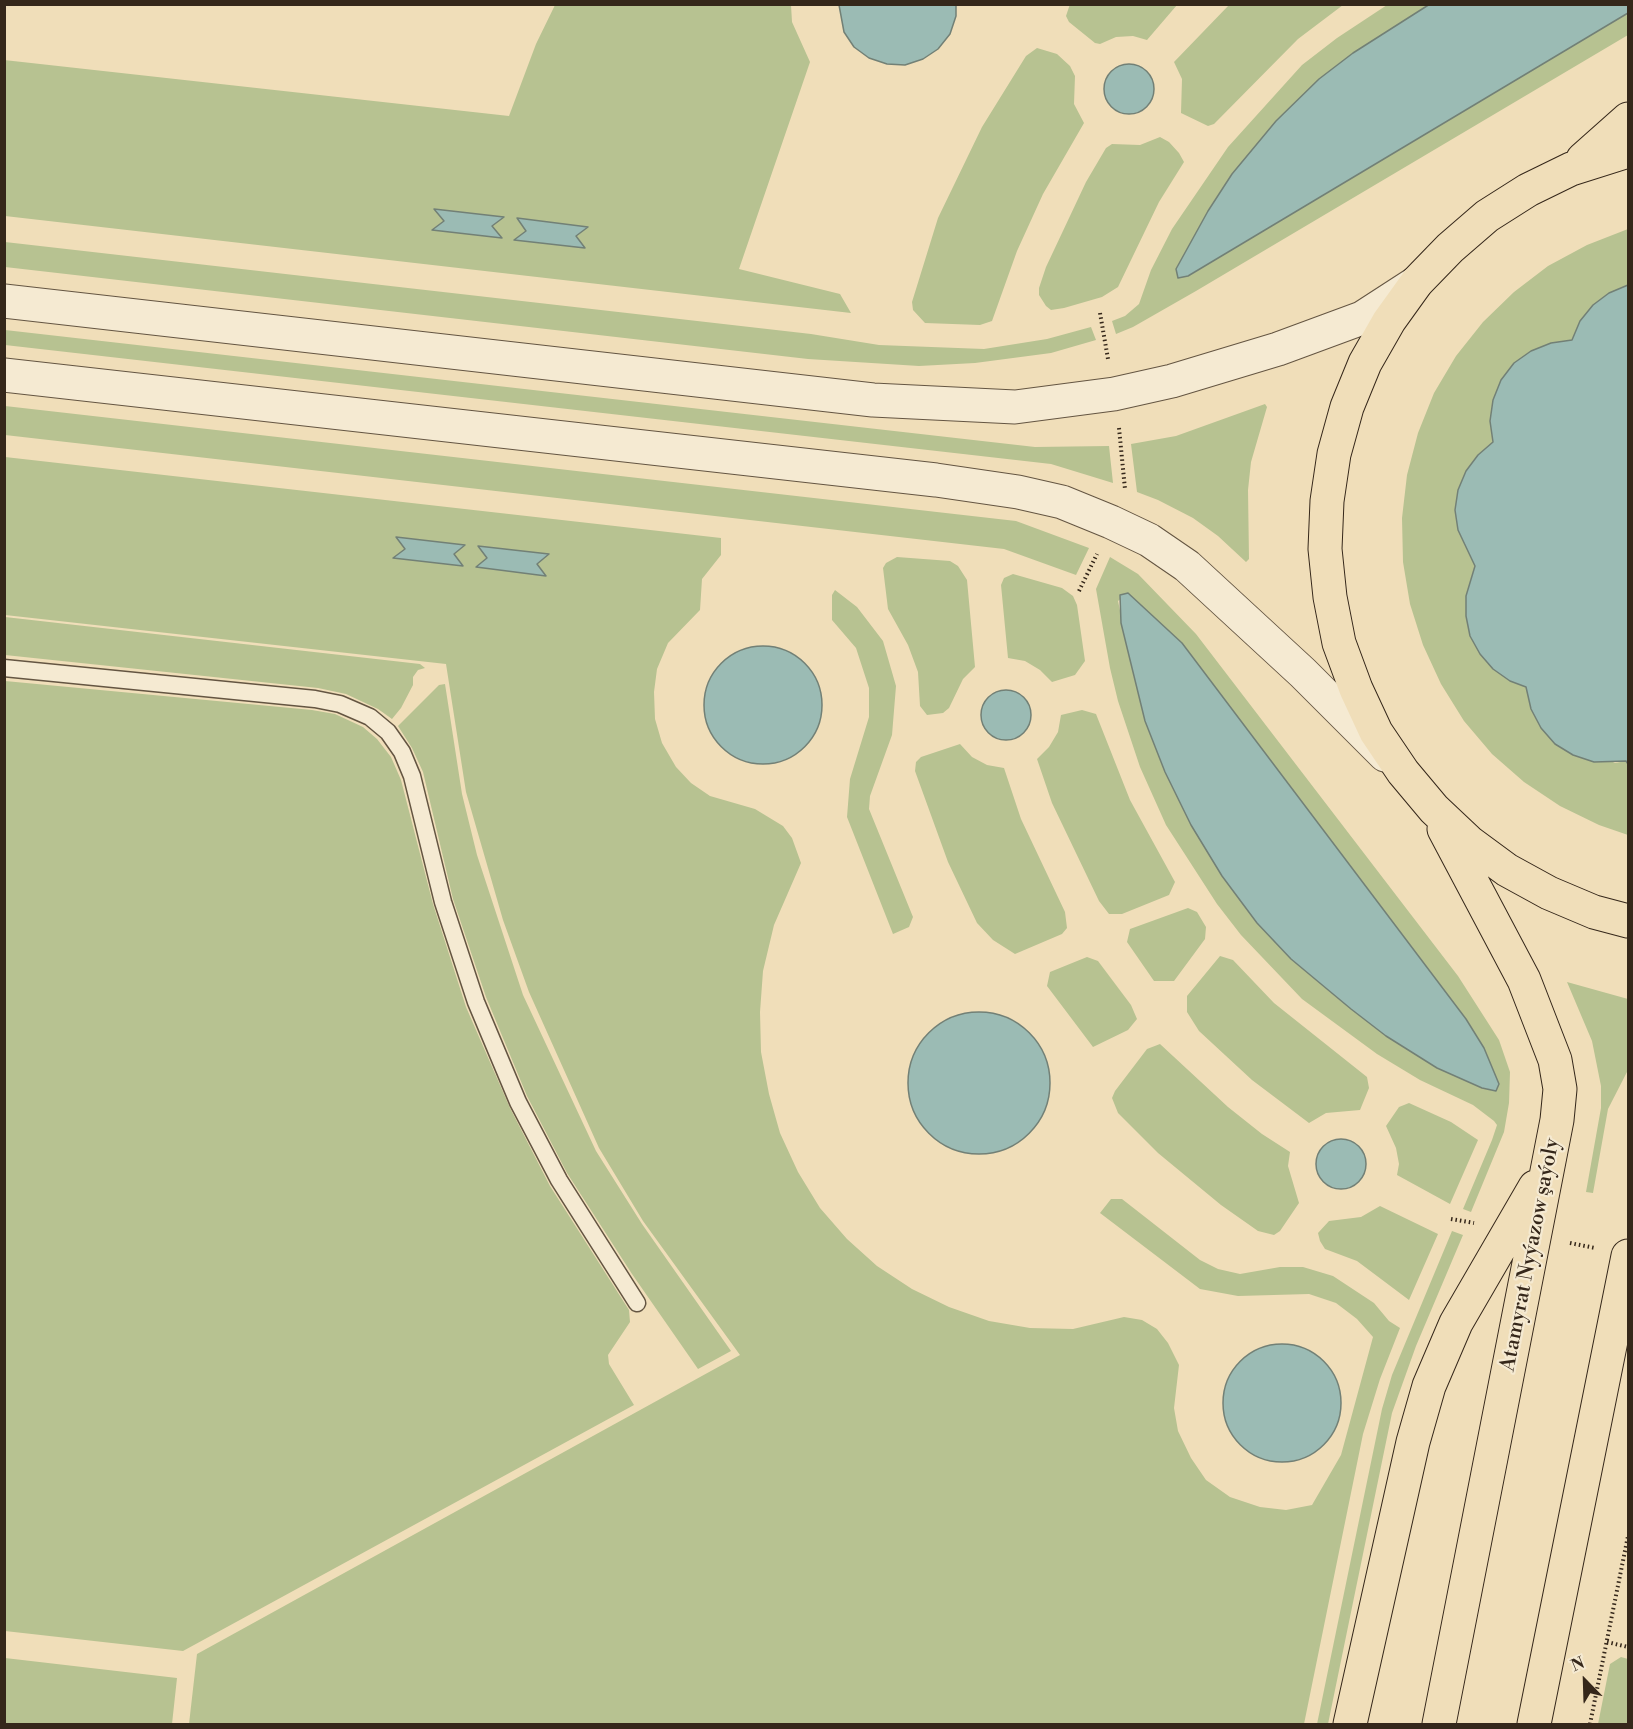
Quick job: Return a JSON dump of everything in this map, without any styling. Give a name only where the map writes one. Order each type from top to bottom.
[{"type":"main road","points":[[1571,170],[1629,119]]},
{"type":"main road","points":[[1629,151],[1571,170],[1528,190],[1487,216],[1450,248],[1417,282],[1389,321],[1365,363],[1347,407],[1334,454],[1327,501],[1326,537],[1330,597],[1340,644],[1356,689],[1376,732],[1403,772],[1434,809],[1469,842],[1507,870],[1549,893],[1594,912],[1629,921]]},
{"type":"main road","name":"Atamyrat Nyýazow şaýoly","points":[[1434,809],[1524,980],[1556,1060],[1560,1089],[1557,1120],[1439,1725]]},
{"type":"main road","points":[[1350,1725],[1413,1442],[1429,1386],[1456,1323],[1548,1165]]},
{"type":"main road","points":[[1534,1725],[1629,1256]]},
{"type":"street","points":[[4,301],[873,400],[1014,407],[1114,394],[1172,381],[1309,338],[1362,318],[1417,282]]},
{"type":"street","points":[[4,375],[936,480],[1018,492],[1062,502],[1149,540],[1187,566],[1303,673],[1403,772]]},
{"type":"lane","points":[[4,668],[315,699],[340,704],[370,717],[388,732],[402,752],[412,776],[443,902],[476,1002],[518,1102],[559,1180],[637,1303]]},
{"type":"path","points":[[1079,591],[1125,489],[1121,441],[1100,313]]},
{"type":"path","points":[[1590,1725],[1629,1536]]},
{"type":"path","points":[[1607,1642],[1629,1647]]},
{"type":"green space","points":[[1070,4],[1177,5],[1147,40],[1133,36],[1116,37],[1100,44],[1095,43],[1069,22],[1066,16]]},
{"type":"green space","points":[[555,5],[791,5],[792,22],[810,62],[739,269],[840,294],[851,313],[5,216],[4,60],[509,116],[536,44]]},
{"type":"green space","points":[[1229,5],[1343,5],[1298,39],[1214,124],[1208,126],[1181,113],[1182,79],[1174,62]]},
{"type":"green space","points":[[1387,5],[1430,5],[1353,53],[1232,174],[1208,211],[1176,269],[1188,276],[1628,13],[1628,35],[1196,291],[1133,327],[1116,334],[1112,321],[1125,316],[1139,304],[1151,270],[1172,229],[1228,147],[1302,65],[1337,38]]},
{"type":"green space","points":[[1037,48],[1057,54],[1070,66],[1075,76],[1074,104],[1084,123],[1043,194],[1017,251],[992,321],[980,325],[925,323],[913,310],[912,302],[938,218],[982,127],[1026,56]]},
{"type":"green space","points":[[1160,137],[1169,142],[1184,162],[1159,202],[1118,287],[1102,297],[1051,310],[1039,295],[1046,267],[1086,182],[1106,148],[1112,144],[1140,145]]},
{"type":"green space","points":[[1628,229],[1628,285],[1609,293],[1580,321],[1572,340],[1551,343],[1490,421],[1493,442],[1478,455],[1466,471],[1458,490],[1455,510],[1458,530],[1475,566],[1466,596],[1466,616],[1470,636],[1510,681],[1526,687],[1531,709],[1541,728],[1615,763],[1626,761],[1628,764],[1628,835],[1599,825],[1560,806],[1524,782],[1492,754],[1464,721],[1441,684],[1423,645],[1410,604],[1403,562],[1402,518],[1407,475],[1418,433],[1434,393],[1456,356],[1483,322],[1514,292],[1548,266],[1587,245]]},
{"type":"green space","points":[[5,242],[811,334],[879,345],[984,349],[1047,339],[1091,327],[1096,340],[1051,353],[975,363],[919,366],[808,359],[5,267]]},
{"type":"green space","points":[[5,330],[1035,447],[1109,446],[1113,483],[1051,464],[5,345]]},
{"type":"green space","points":[[1265,404],[1267,407],[1251,462],[1248,490],[1249,559],[1246,562],[1218,536],[1193,518],[1137,492],[1131,444],[1176,436]]},
{"type":"green space","points":[[5,406],[1016,521],[1089,548],[1076,575],[1004,549],[5,435]]},
{"type":"green space","points":[[5,457],[721,538],[721,555],[702,579],[700,610],[668,643],[657,669],[654,692],[655,719],[662,743],[676,767],[691,783],[710,796],[755,809],[783,826],[792,838],[801,863],[774,925],[763,971],[760,1012],[761,1052],[769,1094],[780,1133],[798,1172],[820,1208],[847,1239],[877,1266],[912,1289],[949,1307],[989,1321],[1030,1328],[1073,1329],[1124,1317],[1142,1320],[1157,1329],[1168,1343],[1179,1365],[1174,1408],[1178,1431],[1191,1458],[1206,1480],[1230,1497],[1260,1507],[1286,1510],[1312,1505],[1341,1455],[1373,1337],[1357,1319],[1336,1303],[1309,1294],[1238,1296],[1200,1289],[1100,1213],[1111,1199],[1122,1199],[1200,1260],[1218,1269],[1240,1274],[1280,1267],[1303,1267],[1333,1276],[1374,1303],[1389,1321],[1400,1328],[1380,1379],[1363,1434],[1304,1724],[189,1724],[197,1654],[740,1355],[643,1221],[599,1148],[529,992],[503,920],[466,792],[446,664],[5,615]]},
{"type":"green space","points":[[897,557],[950,561],[958,566],[967,580],[975,667],[963,679],[949,708],[943,713],[927,715],[920,706],[918,672],[908,645],[888,609],[883,568],[886,563]]},
{"type":"green space","points":[[1110,557],[1138,574],[1196,634],[1458,976],[1499,1040],[1510,1072],[1509,1103],[1504,1132],[1471,1212],[1463,1209],[1497,1125],[1473,1105],[1420,1080],[1377,1054],[1302,999],[1241,935],[1217,904],[1166,825],[1140,767],[1118,701],[1096,589]],"holes":[[[1128,593],[1182,643],[1466,1019],[1484,1048],[1499,1084],[1496,1091],[1482,1088],[1386,1036],[1351,1009],[1291,959],[1257,923],[1222,876],[1134,677],[1118,601]]]},
{"type":"green space","points":[[1013,574],[1062,588],[1073,596],[1077,605],[1085,661],[1075,675],[1052,682],[1040,670],[1025,661],[1008,658],[1001,585],[1004,578]]},
{"type":"green space","points":[[835,590],[857,607],[883,641],[896,686],[892,735],[870,796],[869,809],[913,917],[909,927],[893,934],[847,817],[850,779],[869,717],[869,688],[856,648],[832,620],[832,595]]},
{"type":"green space","points":[[5,617],[420,664],[425,668],[418,670],[413,677],[413,685],[401,708],[392,719],[378,709],[346,694],[318,688],[5,655]]},
{"type":"green space","points":[[5,681],[312,710],[335,714],[363,727],[377,739],[391,757],[401,780],[433,904],[466,1007],[510,1108],[550,1186],[629,1310],[630,1322],[608,1355],[609,1364],[634,1405],[183,1651],[5,1631]]},
{"type":"green space","points":[[445,684],[462,794],[477,855],[523,995],[596,1151],[642,1224],[731,1351],[698,1369],[632,1274],[567,1173],[527,1096],[486,997],[453,899],[423,772],[398,726],[439,685]]},
{"type":"green space","points":[[1082,710],[1096,714],[1130,800],[1175,882],[1169,895],[1122,914],[1109,914],[1099,901],[1052,803],[1037,759],[1049,747],[1058,732],[1061,715]]},
{"type":"green space","points":[[960,744],[972,757],[987,765],[1004,768],[1021,819],[1065,912],[1067,928],[1062,934],[1015,954],[993,940],[977,923],[948,862],[915,771],[916,762],[921,757]]},
{"type":"green space","points":[[1188,908],[1197,912],[1206,927],[1205,939],[1174,981],[1154,981],[1127,942],[1130,929]]},
{"type":"green space","points":[[1220,956],[1233,960],[1274,1003],[1367,1077],[1369,1088],[1360,1110],[1326,1113],[1309,1123],[1252,1080],[1199,1031],[1187,1012],[1187,996]]},
{"type":"green space","points":[[1087,957],[1098,961],[1131,1005],[1137,1019],[1128,1030],[1093,1047],[1047,986],[1050,972]]},
{"type":"green space","points":[[1567,982],[1628,999],[1628,1070],[1608,1109],[1593,1193],[1586,1192],[1601,1108],[1601,1086],[1592,1041]]},
{"type":"green space","points":[[1160,1044],[1228,1107],[1262,1134],[1290,1152],[1288,1166],[1299,1203],[1280,1231],[1274,1235],[1258,1231],[1221,1205],[1158,1153],[1118,1113],[1112,1098],[1115,1091],[1147,1049]]},
{"type":"green space","points":[[1409,1103],[1451,1122],[1478,1140],[1450,1204],[1397,1175],[1399,1164],[1396,1148],[1386,1126],[1399,1107]]},
{"type":"green space","points":[[1380,1206],[1438,1234],[1409,1300],[1357,1261],[1325,1249],[1320,1241],[1318,1233],[1329,1221],[1361,1217]]},
{"type":"green space","points":[[1452,1231],[1463,1235],[1416,1346],[1392,1413],[1328,1724],[1317,1724],[1382,1409],[1392,1375]]},
{"type":"green space","points":[[1621,1657],[1628,1659],[1628,1724],[1598,1724],[1610,1664]]},
{"type":"green space","points":[[5,1658],[177,1678],[172,1724],[5,1724]]},
{"type":"water","points":[[1430,4],[1628,4],[1628,13],[1188,276],[1178,278],[1176,269],[1208,211],[1232,174],[1276,121],[1319,79],[1353,53]]},
{"type":"water","points":[[839,5],[956,5],[956,16],[950,34],[938,49],[923,59],[905,65],[887,64],[869,58],[854,47],[844,32]]},
{"type":"water","points":[[1124,64],[1134,64],[1147,71],[1154,84],[1154,94],[1147,107],[1134,114],[1124,114],[1115,110],[1108,103],[1104,94],[1104,84],[1108,75],[1115,68]]},
{"type":"water","points":[[434,209],[504,217],[492,226],[502,238],[432,230],[444,221]]},
{"type":"water","points":[[517,218],[588,227],[576,236],[585,248],[514,240],[526,231]]},
{"type":"water","points":[[1628,285],[1628,764],[1626,761],[1594,762],[1573,755],[1555,744],[1541,728],[1531,709],[1526,687],[1510,681],[1493,669],[1480,654],[1470,636],[1466,616],[1466,596],[1475,566],[1458,530],[1455,510],[1458,490],[1466,471],[1478,455],[1493,442],[1490,421],[1493,400],[1501,380],[1514,363],[1531,351],[1551,343],[1572,340],[1580,321],[1593,305],[1609,293]]},
{"type":"water","points":[[396,537],[465,545],[454,554],[463,566],[393,558],[405,549]]},
{"type":"water","points":[[478,546],[549,554],[537,564],[546,576],[476,567],[487,558]]},
{"type":"water","points":[[1128,593],[1182,643],[1466,1019],[1484,1048],[1499,1084],[1496,1091],[1482,1088],[1437,1068],[1386,1036],[1351,1009],[1291,959],[1257,923],[1222,876],[1191,825],[1165,772],[1145,721],[1121,623],[1120,595]]},
{"type":"water","points":[[763,646],[785,651],[805,663],[817,683],[822,705],[817,727],[805,747],[785,759],[763,764],[741,759],[721,747],[709,727],[704,705],[709,683],[721,663],[741,651]]},
{"type":"water","points":[[1001,690],[1011,690],[1024,697],[1031,710],[1031,720],[1024,733],[1011,740],[1001,740],[992,736],[985,729],[981,720],[981,710],[985,701],[992,694]]},
{"type":"water","points":[[979,1012],[1006,1018],[1029,1033],[1044,1056],[1050,1083],[1044,1110],[1029,1133],[1006,1148],[979,1154],[952,1148],[929,1133],[914,1110],[908,1083],[914,1056],[929,1033],[952,1018]]},
{"type":"water","points":[[1336,1139],[1346,1139],[1359,1146],[1366,1159],[1366,1169],[1359,1182],[1346,1189],[1336,1189],[1327,1185],[1320,1178],[1316,1169],[1316,1159],[1320,1150],[1327,1143]]},
{"type":"water","points":[[1282,1344],[1304,1349],[1324,1361],[1336,1381],[1341,1403],[1336,1425],[1324,1445],[1304,1457],[1282,1462],[1260,1457],[1240,1445],[1228,1425],[1223,1403],[1228,1381],[1240,1361],[1260,1349]]}]
